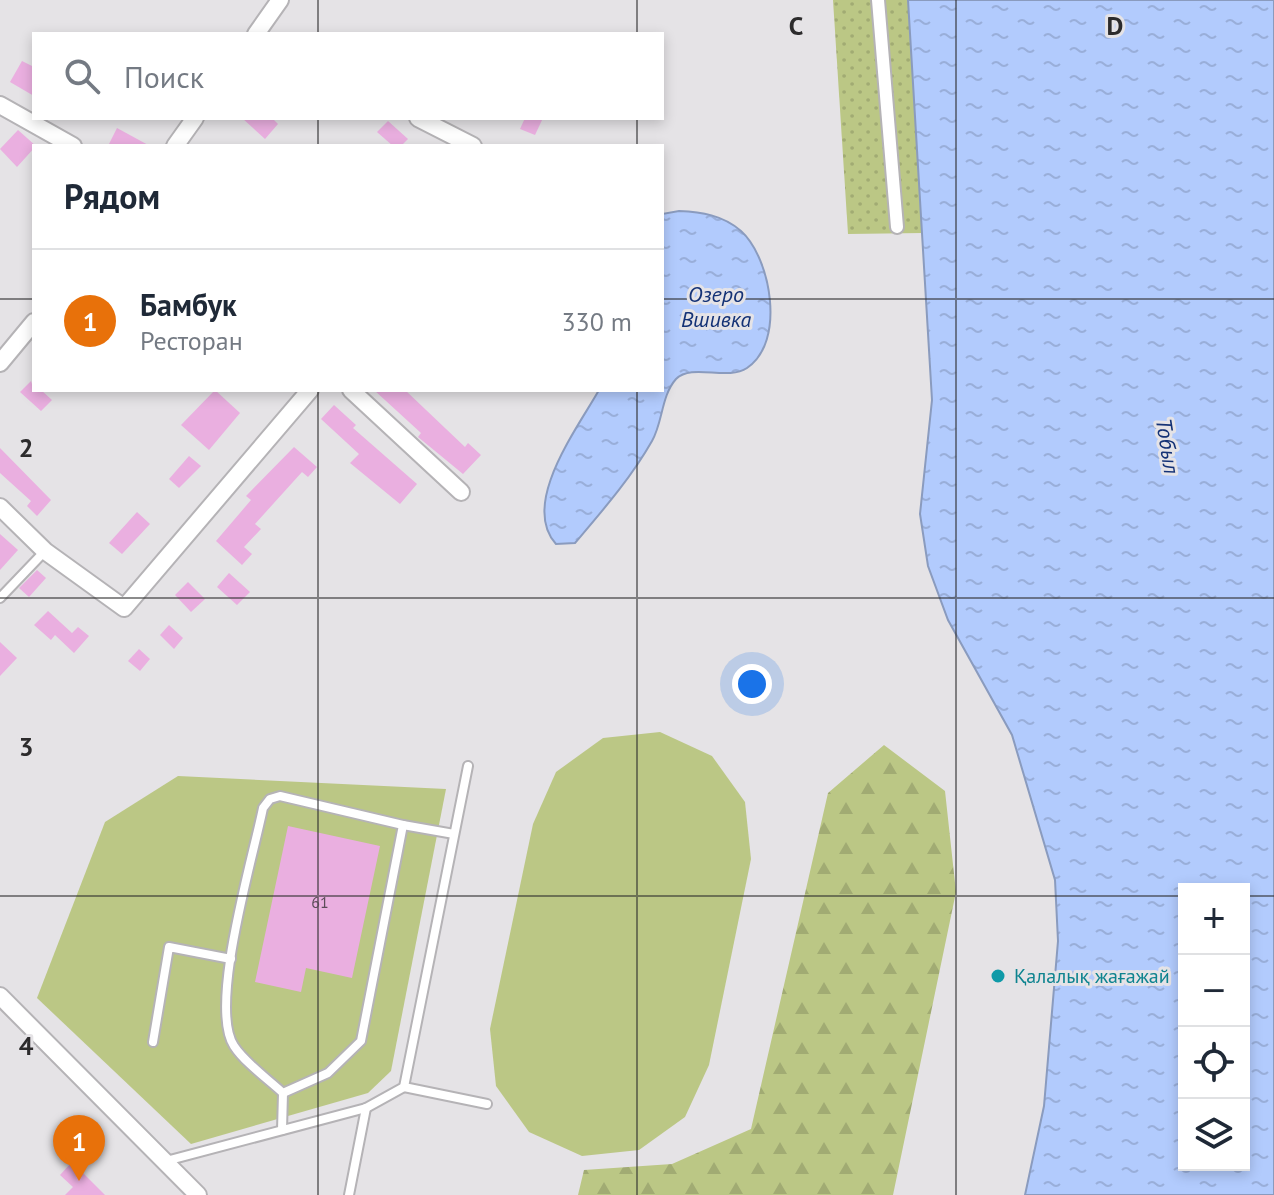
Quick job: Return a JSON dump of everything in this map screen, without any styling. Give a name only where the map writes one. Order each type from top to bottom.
[{"type":"street","points":[[257,32],[280,0]]},
{"type":"street","points":[[878,0],[897,227]]},
{"type":"street","points":[[0,105],[69,144]]},
{"type":"street","points":[[176,144],[194,120]]},
{"type":"street","points":[[422,120],[469,144]]},
{"type":"street","points":[[0,363],[32,324]]},
{"type":"street","points":[[0,507],[45,551],[124,608],[308,392]]},
{"type":"street","points":[[353,392],[461,492]]},
{"type":"street","points":[[0,996],[198,1195]]},
{"type":"lane","points":[[0,598],[45,551]]},
{"type":"lane","points":[[404,1087],[468,766]]},
{"type":"lane","points":[[282,1130],[283,1093],[234,1047],[225,1026],[224,1013],[231,959],[263,808],[270,799],[280,796],[311,800],[403,825],[454,834]]},
{"type":"lane","points":[[283,1093],[328,1073],[361,1041],[403,825]]},
{"type":"lane","points":[[153,1042],[169,947],[231,959]]},
{"type":"lane","points":[[166,1161],[366,1108],[404,1087],[487,1104]]},
{"type":"lane","points":[[349,1195],[366,1108]]},
{"type":"green space","points":[[833,0],[908,0],[923,233],[848,234]]},
{"type":"green space","points":[[660,732],[712,756],[745,802],[751,859],[709,1065],[685,1117],[639,1150],[582,1156],[529,1132],[496,1086],[490,1029],[533,824],[556,772],[603,738]]},
{"type":"green space","points":[[884,745],[945,791],[956,892],[893,1195],[578,1195],[584,1170],[672,1164],[751,1129],[828,793]]},
{"type":"green space","points":[[178,776],[446,789],[391,1071],[368,1093],[191,1144],[37,998],[105,822]]},
{"type":"water","name":"Тобыл","points":[[908,0],[1274,0],[1274,1195],[1025,1195],[1044,1106],[1058,941],[1055,880],[1012,735],[948,620],[928,566],[920,514],[932,400]]},
{"type":"water","name":"Озеро Вшивка","points":[[679,211],[704,214],[727,221],[741,231],[760,260],[766,279],[770,300],[767,339],[759,356],[739,372],[691,372],[676,379],[667,393],[652,441],[626,481],[575,543],[556,544],[547,527],[544,509],[548,488],[566,445],[598,392],[664,392],[664,214]]},
{"type":"building","points":[[22,61],[32,66],[32,95],[10,82]]},
{"type":"building","points":[[244,120],[274,120],[278,124],[265,139]]},
{"type":"building","points":[[524,120],[542,120],[535,135],[520,129]]},
{"type":"building","points":[[388,121],[408,139],[403,144],[391,144],[377,132]]},
{"type":"building","points":[[117,128],[146,144],[109,144]]},
{"type":"building","points":[[18,130],[34,144],[17,167],[0,149]]},
{"type":"building","points":[[31,381],[32,392],[43,392],[52,400],[41,411],[20,392]]},
{"type":"building","points":[[213,392],[217,392],[240,413],[209,450],[181,425]]},
{"type":"building","points":[[376,392],[407,392],[465,447],[468,443],[481,455],[463,474],[418,437],[421,433]]},
{"type":"building","points":[[334,405],[356,425],[353,428],[417,484],[400,504],[350,463],[359,454],[321,419]]},
{"type":"building","points":[[294,447],[317,467],[308,477],[302,472],[255,524],[261,529],[244,547],[252,554],[242,565],[216,541],[251,500],[246,496]]},
{"type":"building","points":[[0,448],[51,500],[37,516],[27,506],[31,501],[0,473]]},
{"type":"building","points":[[189,456],[201,466],[179,488],[169,479]]},
{"type":"building","points":[[137,512],[150,524],[122,554],[109,543]]},
{"type":"building","points":[[0,534],[18,550],[0,570]]},
{"type":"building","points":[[37,570],[46,578],[29,597],[19,588]]},
{"type":"building","points":[[229,573],[250,592],[237,605],[217,587]]},
{"type":"building","points":[[188,582],[205,599],[191,612],[175,595]]},
{"type":"building","points":[[48,611],[72,633],[78,627],[89,636],[74,653],[55,635],[51,640],[34,625]]},
{"type":"building","points":[[169,625],[183,638],[174,649],[160,635]]},
{"type":"building","points":[[0,642],[17,658],[0,676]]},
{"type":"building","points":[[139,649],[150,659],[140,671],[128,661]]},
{"type":"building","points":[[288,826],[380,846],[352,978],[306,968],[301,992],[255,982]]},
{"type":"building","points":[[72,1162],[105,1195],[65,1195],[73,1187],[60,1175]]},
{"type":"place","name":"Қалалық жағажай","points":[[998,976]]},
{"type":"place","name":"Бамбук","points":[[79,1181]]}]
